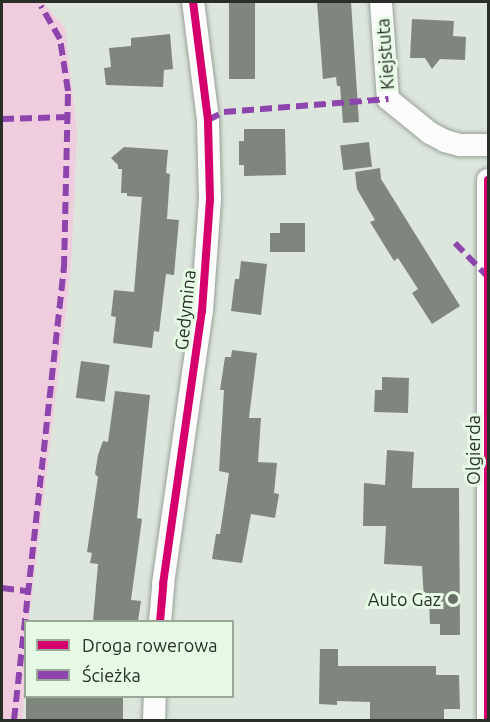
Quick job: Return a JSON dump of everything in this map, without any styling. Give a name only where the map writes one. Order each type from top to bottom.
[{"type":"street","name":"Gedymina","points":[[160,620],[163,584],[202,311],[210,199],[208,120],[193,2]]},
{"type":"street","name":"Kiejstuta","points":[[381,2],[388,99],[430,133],[445,141],[460,145],[489,145]]},
{"type":"street","name":"Olgierda","points":[[488,720],[489,180]]},
{"type":"street","points":[[154,720],[155,698]]},
{"type":"shaded area","points":[[2,2],[43,2],[65,28],[77,131],[71,269],[29,620],[24,620],[23,720],[2,720]]},
{"type":"building","points":[[229,2],[255,2],[255,79],[229,79]]},
{"type":"building","points":[[317,2],[351,2],[359,122],[343,123],[340,86],[337,86],[336,77],[323,79]]},
{"type":"building","points":[[412,19],[454,21],[453,36],[466,37],[465,60],[440,59],[432,69],[425,58],[410,58]]},
{"type":"building","points":[[170,34],[173,69],[164,70],[163,87],[106,85],[104,68],[111,67],[109,48],[131,46],[131,38]]},
{"type":"building","points":[[244,129],[285,129],[286,175],[244,176],[244,165],[239,165],[239,141],[244,141]]},
{"type":"building","points":[[369,142],[372,167],[343,170],[340,146]]},
{"type":"building","points":[[124,147],[168,150],[166,173],[170,174],[167,219],[179,220],[174,275],[166,274],[159,332],[154,331],[152,348],[113,343],[116,317],[111,316],[114,290],[134,292],[142,197],[127,196],[127,193],[121,193],[122,169],[118,169],[118,165],[111,158]]},
{"type":"building","points":[[380,168],[381,179],[460,306],[432,324],[412,293],[418,289],[398,258],[394,261],[370,222],[375,220],[357,189],[355,172]]},
{"type":"building","points":[[280,223],[305,223],[305,252],[270,252],[270,233],[280,233]]},
{"type":"building","points":[[241,261],[267,264],[261,315],[231,311],[235,279],[239,279]]},
{"type":"building","points":[[232,350],[257,353],[249,418],[261,418],[258,462],[277,463],[274,493],[279,494],[275,518],[251,514],[242,563],[212,559],[216,534],[220,534],[229,473],[219,471],[224,390],[220,390],[225,357],[231,357]]},
{"type":"building","points":[[81,361],[110,365],[105,402],[76,398]]},
{"type":"building","points":[[382,377],[409,378],[408,413],[374,412],[375,390],[382,390]]},
{"type":"building","points":[[115,391],[150,395],[137,518],[142,519],[131,600],[141,601],[138,620],[93,620],[98,564],[90,563],[92,553],[87,552],[98,477],[95,474],[98,455],[103,441],[108,442]]},
{"type":"building","points":[[387,450],[414,452],[412,488],[459,488],[460,635],[440,635],[440,624],[430,624],[429,600],[424,600],[422,566],[384,564],[386,526],[363,526],[364,483],[385,485]]},
{"type":"building","points":[[320,649],[338,649],[338,666],[436,666],[436,675],[459,675],[460,709],[444,709],[444,720],[370,720],[370,702],[337,701],[337,705],[319,704]]},
{"type":"building","points":[[26,698],[123,698],[123,720],[26,720]]},
{"type":"marked path","points":[[25,620],[64,268],[68,91],[60,39],[41,6]]},
{"type":"marked path","points":[[208,120],[224,112],[388,99]]},
{"type":"marked path","points":[[2,119],[69,117]]},
{"type":"marked path","points":[[455,243],[487,276]]},
{"type":"marked path","points":[[2,588],[28,591]]},
{"type":"marked path","points":[[14,720],[24,630]]},
{"type":"cycle path","points":[[160,620],[163,584],[202,311],[210,199],[208,120],[193,2]]},
{"type":"cycle path","points":[[488,180],[488,720]]},
{"type":"place","name":"Auto Gaz","points":[[453,599]]}]
